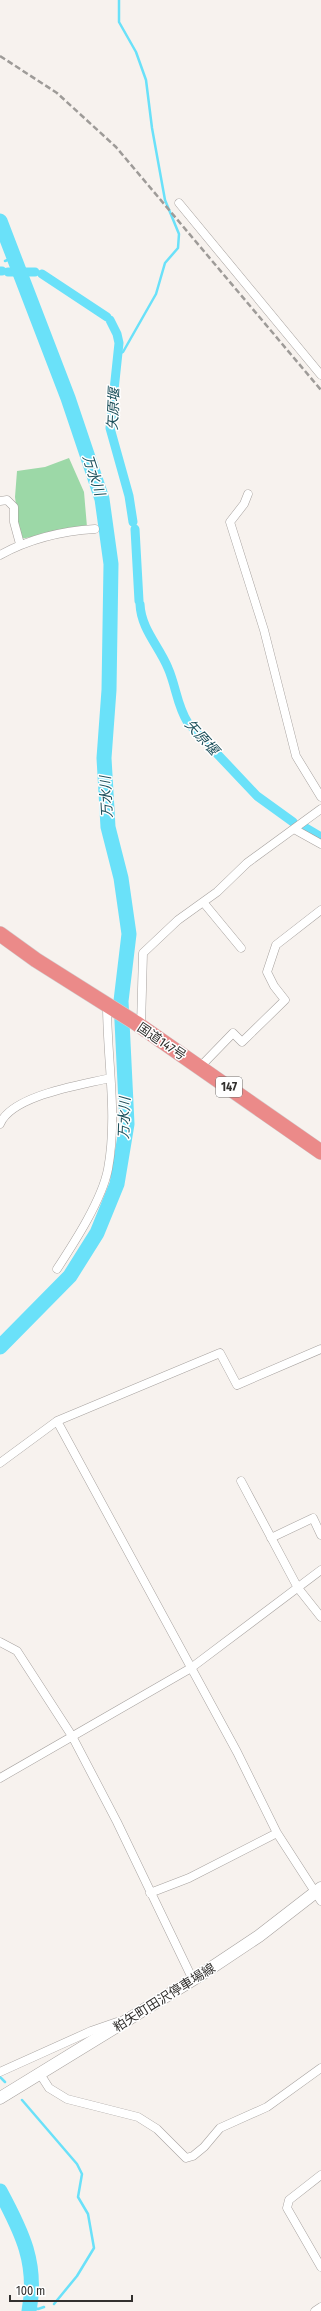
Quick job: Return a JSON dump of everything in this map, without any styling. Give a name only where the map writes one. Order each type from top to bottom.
[{"type":"highway","name":"国道147号","points":[[0,934],[36,960],[138,1025],[200,1067],[321,1152]]},
{"type":"main road","name":"粕矢町田沢停車場線","points":[[0,2098],[193,1980],[319,1894]]},
{"type":"street","points":[[179,204],[321,375]]},
{"type":"street","points":[[248,494],[244,504],[230,522],[264,630],[296,756],[321,797]]},
{"type":"street","points":[[0,500],[7,500],[14,507],[14,522],[20,544]]},
{"type":"street","points":[[0,555],[20,544],[58,535],[95,529]]},
{"type":"street","points":[[138,1025],[143,953],[178,920],[217,892],[247,863],[321,809]]},
{"type":"street","points":[[294,829],[321,844]]},
{"type":"street","points":[[203,902],[241,948]]},
{"type":"street","points":[[200,1067],[233,1034],[242,1042],[285,1000],[274,986],[267,972],[276,945],[321,910]]},
{"type":"street","points":[[57,1269],[94,1205],[108,1170],[112,1119],[109,1007]]},
{"type":"street","points":[[1,1117],[33,1097],[110,1078]]},
{"type":"street","points":[[0,1463],[57,1421],[220,1353],[237,1385],[321,1349]]},
{"type":"street","points":[[57,1421],[236,1752],[277,1833],[319,1894]]},
{"type":"street","points":[[241,1482],[298,1588],[321,1617]]},
{"type":"street","points":[[271,1538],[312,1518],[321,1535]]},
{"type":"street","points":[[0,1778],[191,1668],[280,1599],[298,1588],[321,1570]]},
{"type":"street","points":[[0,1642],[17,1651],[72,1736],[117,1822],[193,1980]]},
{"type":"street","points":[[150,1893],[224,1862],[251,1845],[277,1833]]},
{"type":"street","points":[[0,2072],[91,2031],[131,2018]]},
{"type":"street","points":[[40,2074],[48,2088],[67,2099],[138,2117],[157,2129],[186,2158],[193,2156],[204,2147],[220,2128],[267,2107],[321,2068]]},
{"type":"street","points":[[321,2176],[289,2200],[287,2208],[321,2267]]},
{"type":"street","points":[[315,2311],[321,2307]]},
{"type":"green space","points":[[69,458],[84,492],[87,527],[20,539],[15,497],[17,471],[45,467]]},
{"type":"waterway","points":[[117,355],[123,352],[156,294],[165,263],[178,248],[179,234],[165,200],[152,128],[146,80],[136,52],[119,22],[119,0]]},
{"type":"waterway","name":"万水川","points":[[0,221],[68,398],[102,499],[111,564],[109,690],[104,758],[108,827],[121,878],[129,934],[121,1001],[127,1124],[117,1184],[97,1233],[70,1276],[0,1347]]},
{"type":"waterway","points":[[5,261],[15,257]]},
{"type":"waterway","name":"矢原堰","points":[[8,272],[35,272]]},
{"type":"waterway","name":"矢原堰","points":[[42,274],[107,317]]},
{"type":"waterway","name":"矢原堰","points":[[110,320],[117,334],[119,343],[110,428],[129,496],[133,522]]},
{"type":"waterway","name":"矢原堰","points":[[135,529],[139,601]]},
{"type":"waterway","name":"矢原堰","points":[[140,604],[141,613],[147,629],[168,668],[181,710],[188,723],[257,796],[293,822]]},
{"type":"waterway","name":"矢原堰","points":[[304,827],[321,837]]},
{"type":"waterway","points":[[0,2077],[5,2082]]},
{"type":"waterway","points":[[22,2100],[77,2164],[82,2174],[78,2197],[88,2214],[94,2248],[77,2276],[54,2304]]},
{"type":"waterway","name":"万水川","points":[[0,2191],[15,2220],[30,2263],[31,2294],[29,2311]]},
{"type":"waterway","points":[[29,2306],[38,2309],[44,2307]]},
{"type":"railway","points":[[0,56],[57,93],[116,147],[321,390]]}]
